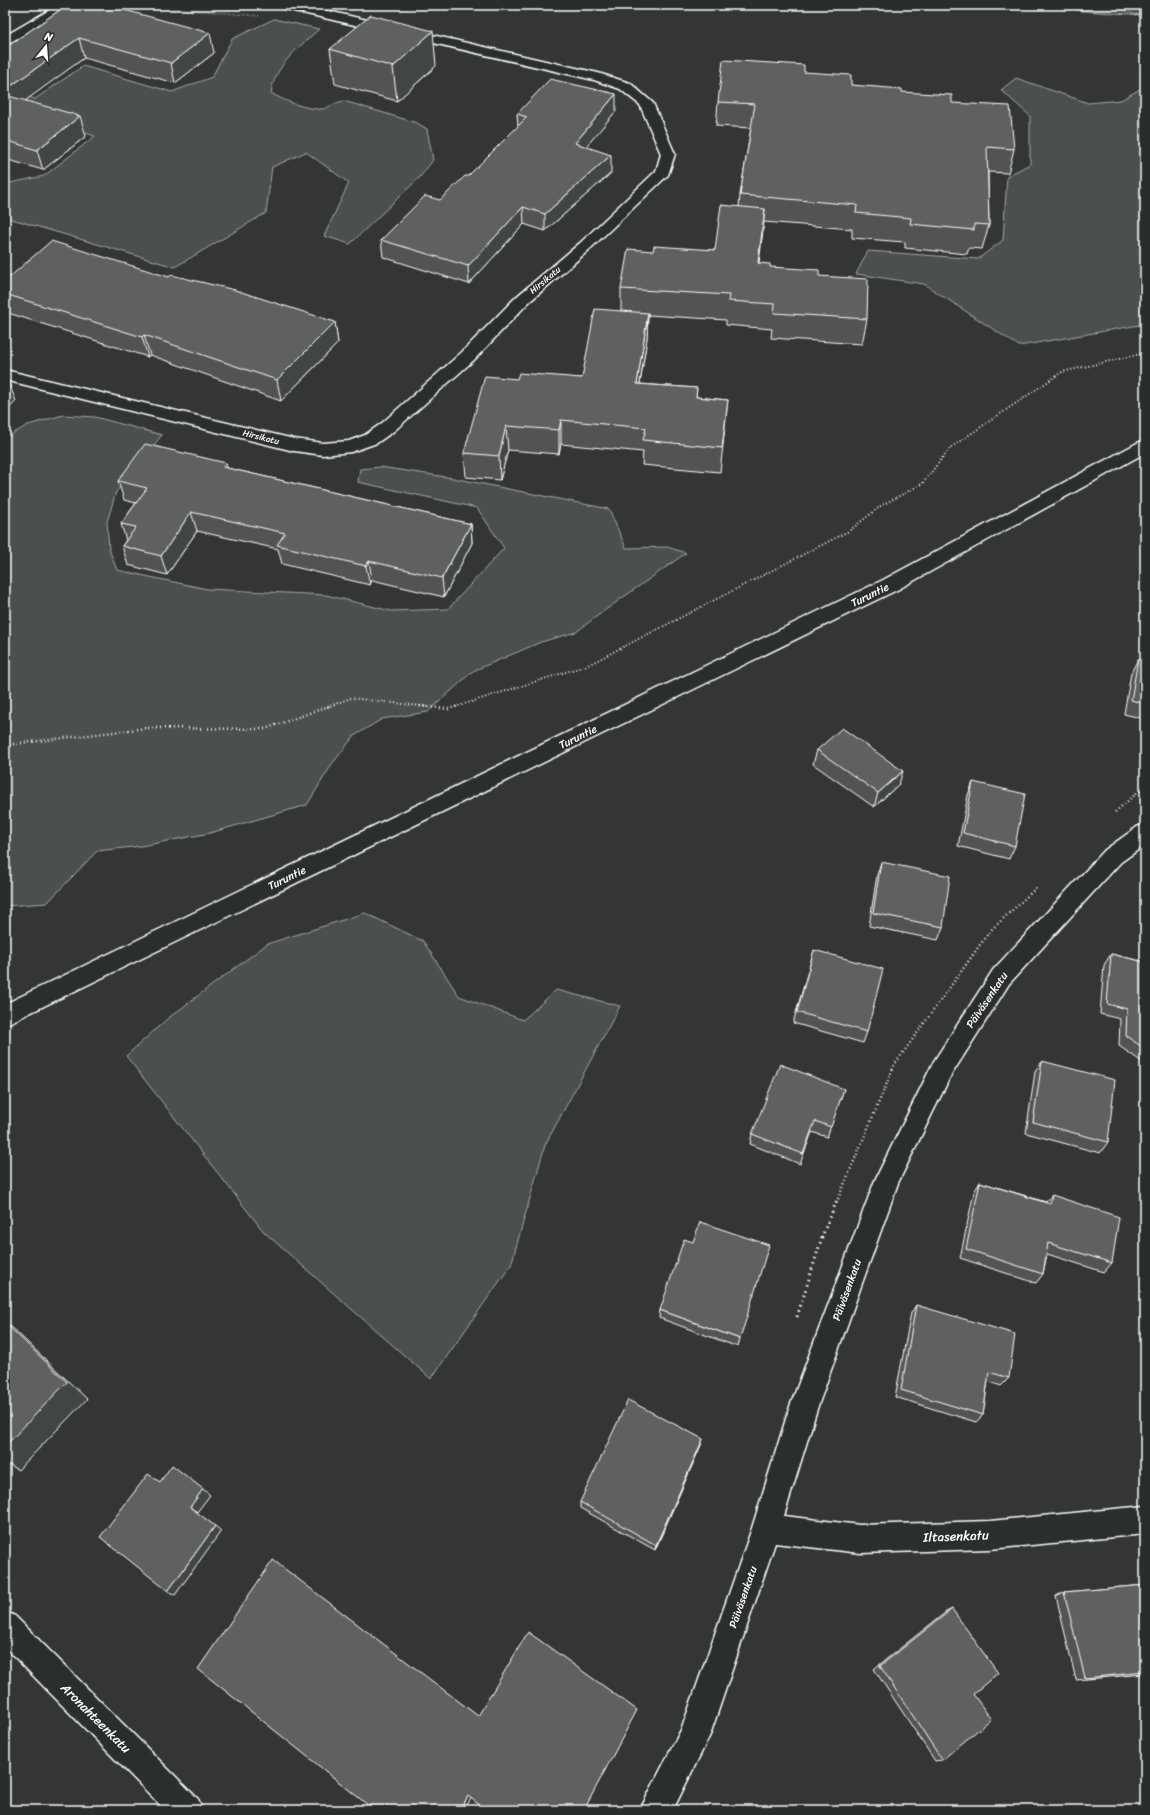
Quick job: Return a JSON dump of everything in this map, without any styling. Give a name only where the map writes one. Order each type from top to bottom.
[{"type":"main road","points":[[5,41],[67,5]]},
{"type":"main road","name":"Hirsikatu","points":[[5,375],[294,445],[324,449],[351,446],[371,439],[388,427],[468,356],[522,300],[585,246],[663,172],[668,154],[646,103],[625,86],[598,77],[285,5]]},
{"type":"main road","name":"Turuntie","points":[[5,1015],[890,585],[1145,446]]},
{"type":"main road","name":"Päiväsenkatu","points":[[656,1810],[695,1735],[766,1528],[803,1409],[887,1180],[942,1069],[1001,977],[1112,856],[1145,833]]},
{"type":"main road","name":"Iltasenkatu","points":[[766,1528],[860,1539],[990,1535],[1145,1520]]},
{"type":"main road","name":"Aronahteenkatu","points":[[5,1626],[187,1810]]},
{"type":"path","points":[[131,5],[262,16]]},
{"type":"path","points":[[1110,5],[1145,18]]},
{"type":"path","points":[[5,745],[147,728],[265,729],[351,698],[448,709],[588,665],[849,531],[882,505],[922,484],[950,448],[1062,372],[1145,353]]},
{"type":"shaded area","points":[[1062,5],[1145,5],[1145,15],[1082,11]]},
{"type":"shaded area","points":[[274,19],[319,29],[289,57],[283,65],[273,83],[271,93],[296,104],[317,109],[323,109],[344,101],[417,123],[427,129],[433,160],[421,176],[350,244],[324,236],[349,183],[306,152],[272,167],[266,213],[175,267],[5,217],[5,184],[44,176],[95,136],[5,109],[5,91],[35,99],[83,66],[172,92],[212,77],[232,39]]},
{"type":"shaded area","points":[[1016,78],[1088,103],[1121,100],[1145,86],[1145,324],[1019,346],[924,284],[856,274],[868,251],[978,259],[1003,240],[1007,176],[1030,164],[1030,116],[1001,90]]},
{"type":"shaded area","points":[[63,415],[95,417],[162,435],[116,492],[107,522],[109,549],[117,570],[207,589],[326,595],[391,611],[448,609],[504,548],[477,508],[358,482],[360,469],[380,467],[453,478],[609,509],[626,548],[667,547],[686,553],[576,632],[541,642],[473,671],[428,712],[382,719],[354,736],[332,764],[307,805],[210,833],[141,846],[97,851],[47,903],[5,906],[5,438],[28,425]]},
{"type":"shaded area","points":[[365,913],[423,941],[459,996],[523,1020],[556,990],[620,1006],[545,1145],[511,1265],[431,1379],[264,1232],[126,1056],[167,1019],[267,944]]},
{"type":"building","points":[[67,5],[106,5],[210,33],[171,63],[79,38],[5,90],[5,48]]},
{"type":"building","points":[[371,15],[433,31],[393,67],[330,49]]},
{"type":"building","points":[[723,60],[804,65],[804,72],[851,75],[851,85],[902,89],[902,92],[952,95],[952,103],[1010,106],[1014,149],[987,147],[989,225],[974,224],[974,230],[910,224],[911,218],[856,213],[857,205],[740,195],[755,104],[718,102]]},
{"type":"building","points":[[550,79],[616,94],[575,143],[611,155],[545,214],[523,207],[468,266],[381,240],[425,196],[440,200],[465,176],[468,176],[527,117],[517,114]]},
{"type":"building","points":[[5,95],[80,116],[37,150],[5,140]]},
{"type":"building","points":[[721,205],[765,209],[758,263],[770,264],[770,267],[819,270],[819,276],[868,279],[867,319],[774,313],[775,304],[728,301],[729,295],[621,289],[628,249],[653,251],[654,246],[715,250]]},
{"type":"building","points":[[51,241],[169,277],[171,275],[235,290],[335,322],[277,380],[144,335],[142,337],[5,294],[5,281]]},
{"type":"building","points":[[595,309],[648,313],[637,384],[697,388],[696,397],[728,400],[722,448],[643,440],[646,428],[561,420],[559,430],[506,426],[499,456],[464,453],[485,376],[517,379],[519,373],[582,378]]},
{"type":"building","points":[[145,444],[226,463],[223,467],[471,524],[442,578],[369,561],[366,566],[277,545],[285,533],[191,512],[161,556],[122,546],[136,527],[121,524],[147,488],[118,481]]},
{"type":"building","points":[[1138,659],[1145,661],[1145,704],[1131,700]]},
{"type":"building","points":[[842,728],[903,771],[878,793],[817,750]]},
{"type":"building","points":[[973,782],[1025,794],[1015,846],[963,833]]},
{"type":"building","points":[[881,862],[950,876],[943,927],[873,913]]},
{"type":"building","points":[[814,950],[883,969],[867,1032],[797,1012]]},
{"type":"building","points":[[1111,954],[1145,962],[1145,1049],[1126,1036],[1127,1009],[1107,1004]]},
{"type":"building","points":[[1042,1061],[1115,1080],[1108,1142],[1033,1122]]},
{"type":"building","points":[[780,1064],[844,1089],[831,1127],[815,1121],[803,1154],[752,1134]]},
{"type":"building","points":[[980,1182],[1050,1204],[1052,1195],[1119,1217],[1112,1263],[1048,1243],[1043,1274],[966,1249]]},
{"type":"building","points":[[700,1222],[769,1245],[740,1339],[660,1310],[684,1239],[693,1242]]},
{"type":"building","points":[[916,1305],[1015,1334],[1009,1378],[989,1372],[983,1415],[901,1390]]},
{"type":"building","points":[[5,1323],[67,1382],[5,1446]]},
{"type":"building","points":[[628,1400],[703,1439],[656,1545],[580,1502]]},
{"type":"building","points":[[172,1465],[203,1489],[190,1507],[215,1526],[168,1591],[100,1537],[148,1474],[160,1482]]},
{"type":"building","points":[[273,1560],[478,1716],[528,1632],[637,1710],[584,1810],[486,1810],[468,1796],[460,1810],[374,1810],[198,1669]]},
{"type":"building","points":[[1145,1585],[1145,1672],[1085,1678],[1064,1592]]},
{"type":"building","points":[[952,1609],[998,1673],[973,1694],[991,1719],[942,1760],[880,1666]]}]
